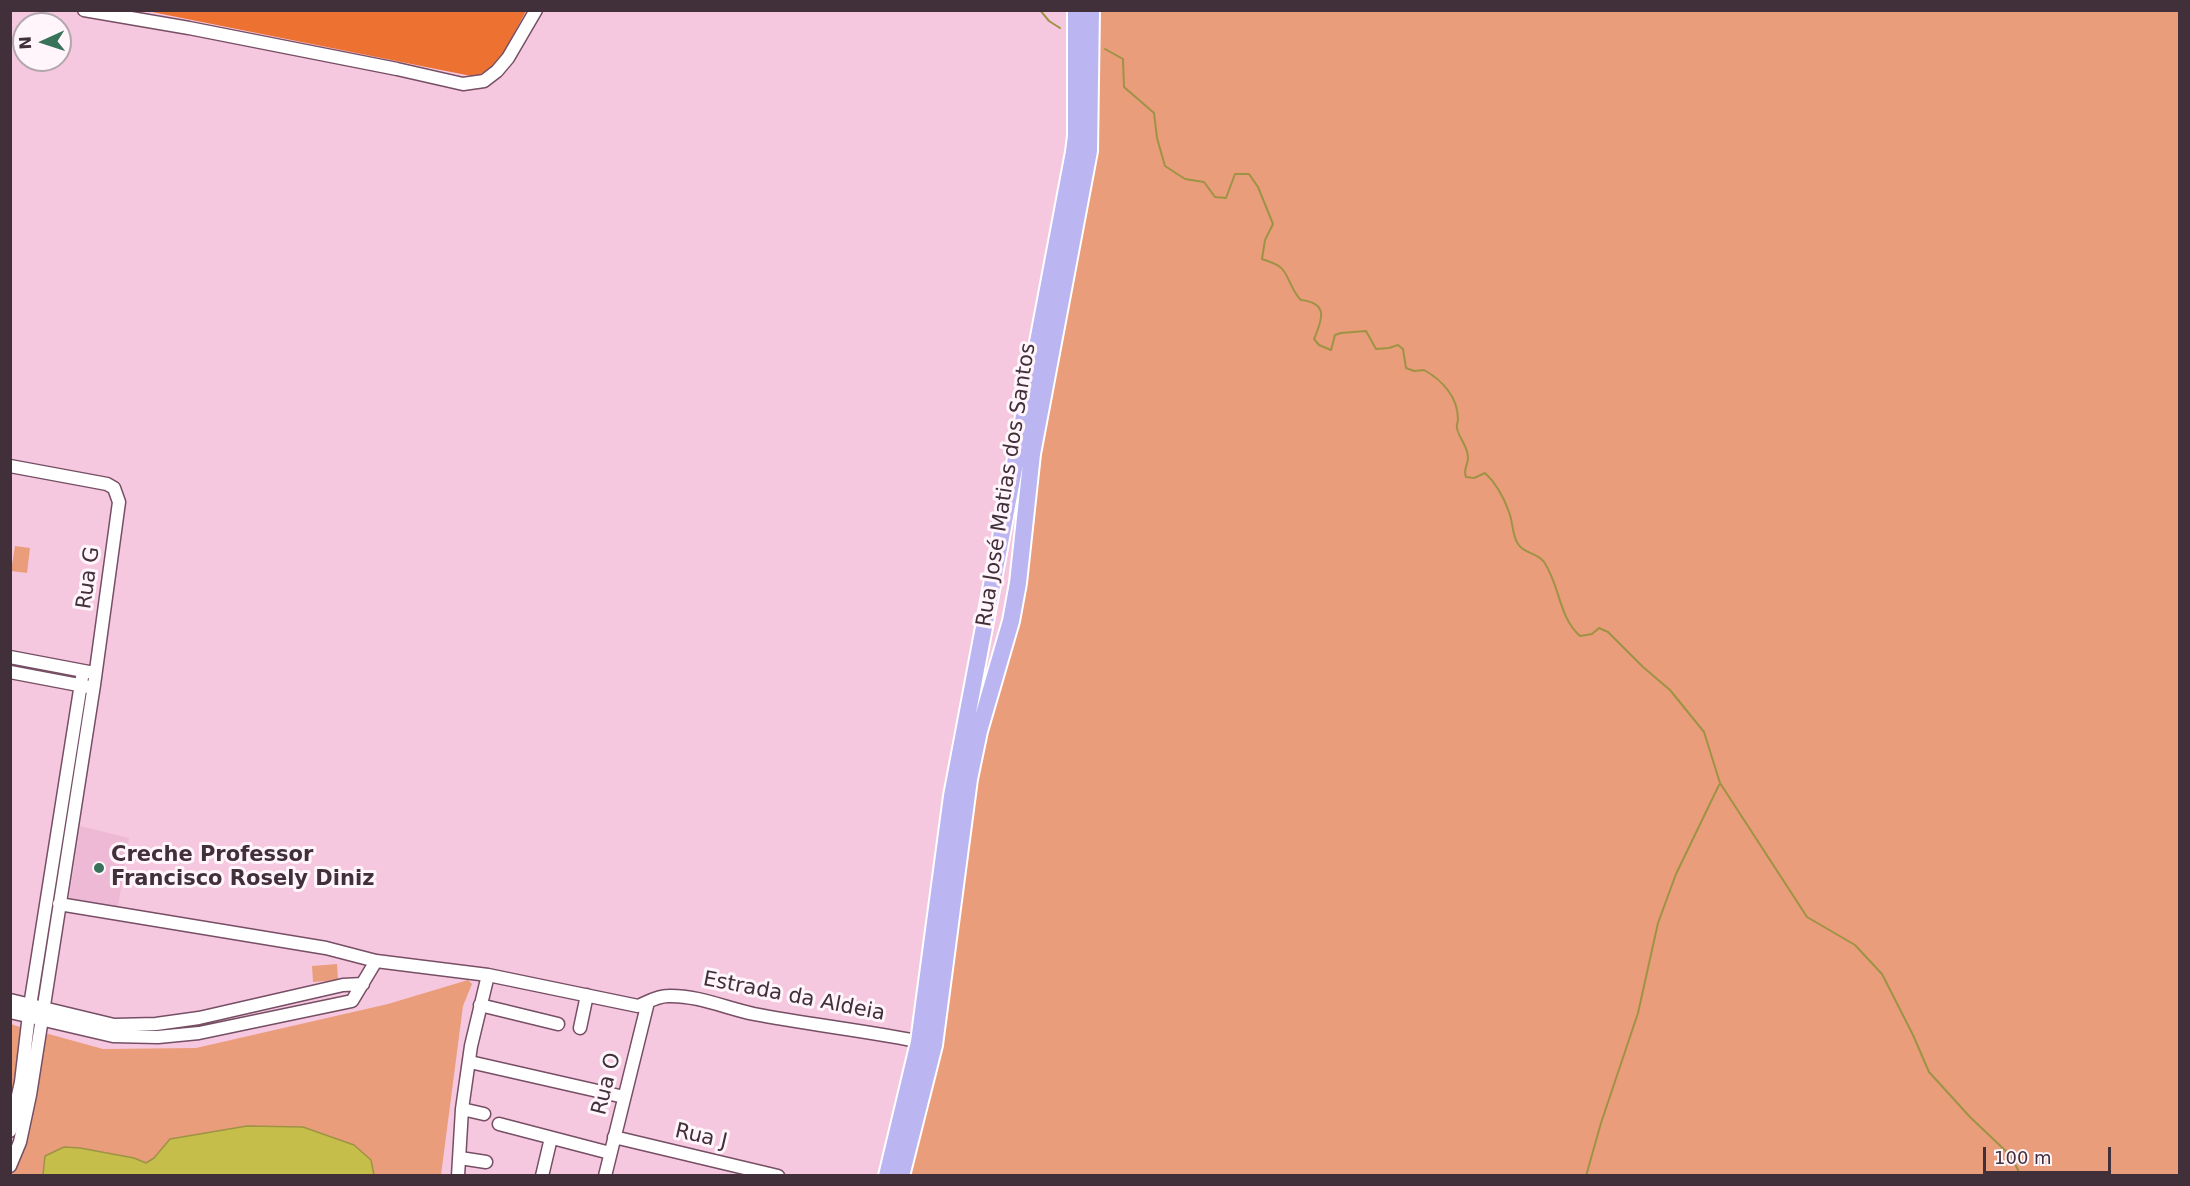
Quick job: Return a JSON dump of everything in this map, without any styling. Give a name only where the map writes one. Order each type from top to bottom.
[{"type":"main road","name":"Rua José Matias dos Santos","points":[[887,1176],[926,1043],[952,796],[1074,152],[1076,10]]},
{"type":"main road","name":"Rua José Matias dos Santos","points":[[901,1176],[926,1043],[969,779],[979,731],[1011,621],[1018,583],[1032,454],[1089,151],[1091,10]]},
{"type":"main road","points":[[993,577],[999,584],[1005,586],[1012,587],[1018,583]]},
{"type":"main road","points":[[986,615],[990,610],[999,608],[1005,610],[1011,621]]},
{"type":"street","points":[[84,10],[189,28],[463,84],[484,81],[497,71],[508,58],[536,10]]},
{"type":"street","name":"Rua G","points":[[10,466],[107,484],[114,488],[119,502],[87,686]]},
{"type":"street","points":[[10,657],[89,673]]},
{"type":"street","points":[[10,672],[87,686]]},
{"type":"street","points":[[36,1013],[59,904],[87,686]]},
{"type":"street","points":[[10,1166],[24,1124],[36,1013],[87,686]]},
{"type":"street","name":"Estrada da Aldeia","points":[[59,904],[326,948],[376,961],[488,975],[638,1006],[660,996],[694,998],[759,1015],[878,1033],[926,1043]]},
{"type":"street","points":[[10,1012],[36,1013],[114,1030],[199,1018],[343,986],[363,984],[376,961]]},
{"type":"street","points":[[458,1176],[462,1109],[480,1005],[488,975]]},
{"type":"street","points":[[580,1028],[587,995]]},
{"type":"street","points":[[10,1000],[36,1013]]},
{"type":"street","name":"Rua O","points":[[605,1176],[648,1002]]},
{"type":"street","points":[[480,1005],[558,1024]]},
{"type":"street","points":[[10,1131],[31,1052]]},
{"type":"street","points":[[470,1062],[624,1097]]},
{"type":"street","points":[[462,1109],[484,1114]]},
{"type":"street","points":[[499,1124],[610,1153]]},
{"type":"street","name":"Rua J","points":[[614,1137],[778,1176]]},
{"type":"street","points":[[542,1176],[551,1138]]},
{"type":"street","points":[[460,1158],[486,1162]]},
{"type":"shaded area","points":[[147,11],[526,11],[499,62],[476,77]]},
{"type":"shaded area","points":[[1091,11],[2179,11],[2179,1175],[901,1176],[962,828],[1011,621]]},
{"type":"shaded area","points":[[15,546],[30,548],[27,573],[11,571]]},
{"type":"shaded area","name":"Creche Professor Francisco Rosely Diniz","points":[[80,826],[129,838],[118,907],[69,898]]},
{"type":"shaded area","points":[[337,964],[338,980],[313,982],[312,966]]},
{"type":"shaded area","points":[[468,980],[472,984],[463,1006],[441,1175],[374,1175],[371,1160],[303,1127],[247,1126],[170,1139],[146,1164],[134,1158],[80,1148],[45,1156],[43,1175],[11,1176],[25,1145],[30,1127],[45,1033],[103,1049],[196,1048],[388,1004]]},
{"type":"shaded area","points":[[11,1024],[23,1028],[11,1122]]},
{"type":"shaded area","points":[[247,1126],[303,1127],[354,1145],[371,1160],[374,1175],[43,1175],[45,1156],[64,1147],[134,1158],[146,1163],[154,1158],[170,1139]]},
{"type":"waterway","points":[[1040,10],[1049,21],[1060,28]]},
{"type":"waterway","points":[[1105,49],[1123,59],[1124,87],[1154,113],[1157,138],[1165,166],[1185,179],[1204,182],[1215,197],[1226,198],[1235,174],[1249,174],[1258,187],[1273,224],[1265,240],[1262,259],[1283,269],[1301,300],[1316,304],[1319,308],[1321,318],[1314,339],[1319,345],[1331,350],[1335,335],[1366,331],[1376,349],[1398,345],[1403,349],[1406,368],[1414,371],[1424,370],[1448,390],[1455,403],[1457,427],[1468,455],[1466,477],[1474,478],[1485,473],[1496,486],[1509,512],[1516,540],[1524,550],[1538,556],[1544,562],[1563,610],[1573,628],[1580,636],[1592,634],[1599,628],[1608,632],[1670,690],[1704,732],[1720,783],[1807,917],[1855,945],[1882,974],[1929,1072],[1970,1117],[2011,1156],[2021,1176]]},
{"type":"waterway","points":[[1586,1176],[1601,1123],[1638,1013],[1658,923],[1676,874],[1719,785]]},
{"type":"place","name":"Creche Professor Francisco Rosely Diniz","points":[[99,868]]}]
